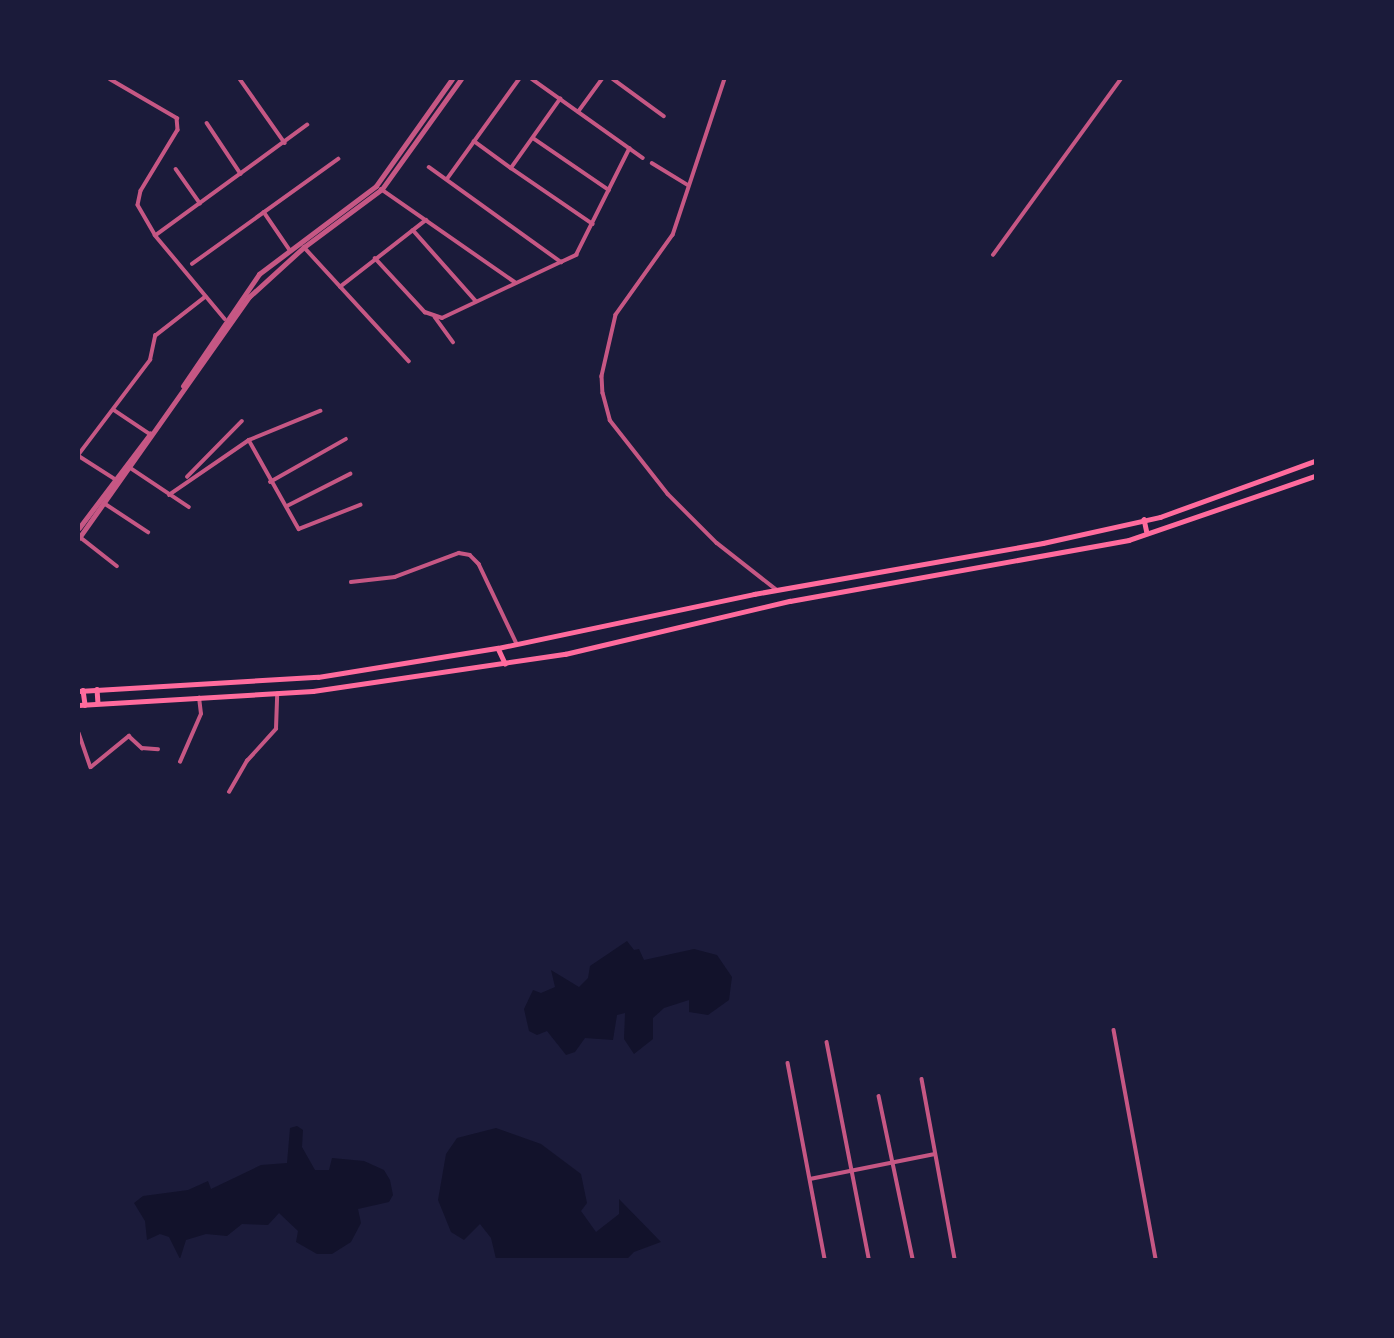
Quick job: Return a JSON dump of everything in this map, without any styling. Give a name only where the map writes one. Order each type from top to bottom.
[{"type":"main road","points":[[1315,461],[1144,519],[1043,543],[777,590],[498,648],[318,677],[81,690],[82,705],[198,696],[277,694],[565,654],[790,601],[1048,557],[1147,533],[1315,476]]},
{"type":"main road","points":[[1144,519],[1147,533]]},
{"type":"main road","points":[[498,648],[505,663]]},
{"type":"main road","points":[[97,689],[98,703]]},
{"type":"street","points":[[110,79],[179,123],[138,198],[141,215],[225,319]]},
{"type":"street","points":[[240,79],[285,143]]},
{"type":"street","points":[[79,528],[151,435],[225,319],[259,274],[379,188],[452,79]]},
{"type":"street","points":[[117,566],[79,537],[104,503],[116,480],[129,467],[249,297],[304,247],[379,188],[419,139],[461,79]]},
{"type":"street","points":[[447,179],[519,79]]},
{"type":"street","points":[[533,79],[643,158]]},
{"type":"street","points":[[578,112],[603,79]]},
{"type":"street","points":[[614,79],[664,116]]},
{"type":"street","points":[[725,79],[673,235],[617,316],[602,376],[603,393],[610,420],[668,494],[717,542],[777,590]]},
{"type":"street","points":[[993,255],[1121,79]]},
{"type":"street","points":[[511,168],[560,99]]},
{"type":"street","points":[[432,106],[438,110]]},
{"type":"street","points":[[207,123],[241,174]]},
{"type":"street","points":[[155,235],[307,125]]},
{"type":"street","points":[[413,134],[419,139]]},
{"type":"street","points":[[533,138],[609,190]]},
{"type":"street","points":[[474,141],[593,224]]},
{"type":"street","points":[[435,317],[442,318],[576,255],[629,149]]},
{"type":"street","points":[[192,264],[338,159]]},
{"type":"street","points":[[652,163],[688,185]]},
{"type":"street","points":[[429,167],[561,262]]},
{"type":"street","points":[[176,169],[200,203]]},
{"type":"street","points":[[379,188],[515,282]]},
{"type":"street","points":[[264,212],[290,250]]},
{"type":"street","points":[[340,287],[426,220]]},
{"type":"street","points":[[413,230],[477,301]]},
{"type":"street","points":[[304,247],[409,361]]},
{"type":"street","points":[[375,258],[435,317],[453,342]]},
{"type":"street","points":[[116,480],[79,455],[150,360],[155,336],[205,297]]},
{"type":"street","points":[[114,411],[151,435]]},
{"type":"street","points":[[184,481],[249,440],[320,411]]},
{"type":"street","points":[[169,495],[242,421]]},
{"type":"street","points":[[270,482],[346,439]]},
{"type":"street","points":[[249,440],[270,482],[299,529],[360,505]]},
{"type":"street","points":[[129,467],[189,508]]},
{"type":"street","points":[[287,506],[350,474]]},
{"type":"street","points":[[104,503],[148,532]]},
{"type":"street","points":[[351,582],[395,577],[459,553],[470,555],[479,564],[517,644]]},
{"type":"street","points":[[229,792],[247,761],[276,729],[277,694]]},
{"type":"street","points":[[180,762],[201,714],[198,696]]},
{"type":"street","points":[[79,733],[91,767],[129,736],[142,748],[158,749]]},
{"type":"street","points":[[1114,1030],[1156,1259]]},
{"type":"street","points":[[827,1042],[869,1259]]},
{"type":"street","points":[[788,1063],[825,1259]]},
{"type":"street","points":[[922,1079],[955,1259]]},
{"type":"street","points":[[879,1096],[913,1259]]},
{"type":"street","points":[[810,1179],[936,1154]]},
{"type":"shaded area","points":[[627,941],[634,950],[639,949],[644,960],[694,949],[717,955],[732,977],[729,1000],[708,1015],[689,1012],[689,1000],[664,1008],[653,1018],[653,1039],[634,1054],[624,1039],[625,1013],[617,1015],[613,1040],[585,1038],[575,1052],[566,1055],[547,1031],[537,1035],[529,1031],[524,1009],[533,990],[541,993],[555,987],[551,970],[579,987],[588,978],[590,966]]},
{"type":"shaded area","points":[[297,1126],[303,1130],[302,1147],[315,1170],[329,1170],[332,1158],[364,1161],[384,1170],[390,1180],[393,1195],[389,1202],[358,1209],[361,1223],[351,1242],[332,1254],[317,1254],[296,1242],[298,1231],[279,1213],[268,1225],[242,1224],[227,1236],[206,1234],[186,1240],[180,1259],[169,1237],[160,1234],[147,1240],[145,1221],[134,1203],[143,1196],[188,1190],[208,1181],[211,1189],[261,1165],[287,1163],[290,1128]]},
{"type":"shaded area","points":[[496,1128],[541,1144],[581,1174],[587,1203],[581,1211],[596,1232],[619,1214],[619,1199],[661,1242],[634,1252],[627,1259],[496,1259],[491,1238],[480,1224],[464,1240],[451,1232],[438,1200],[446,1154],[457,1138]]}]
